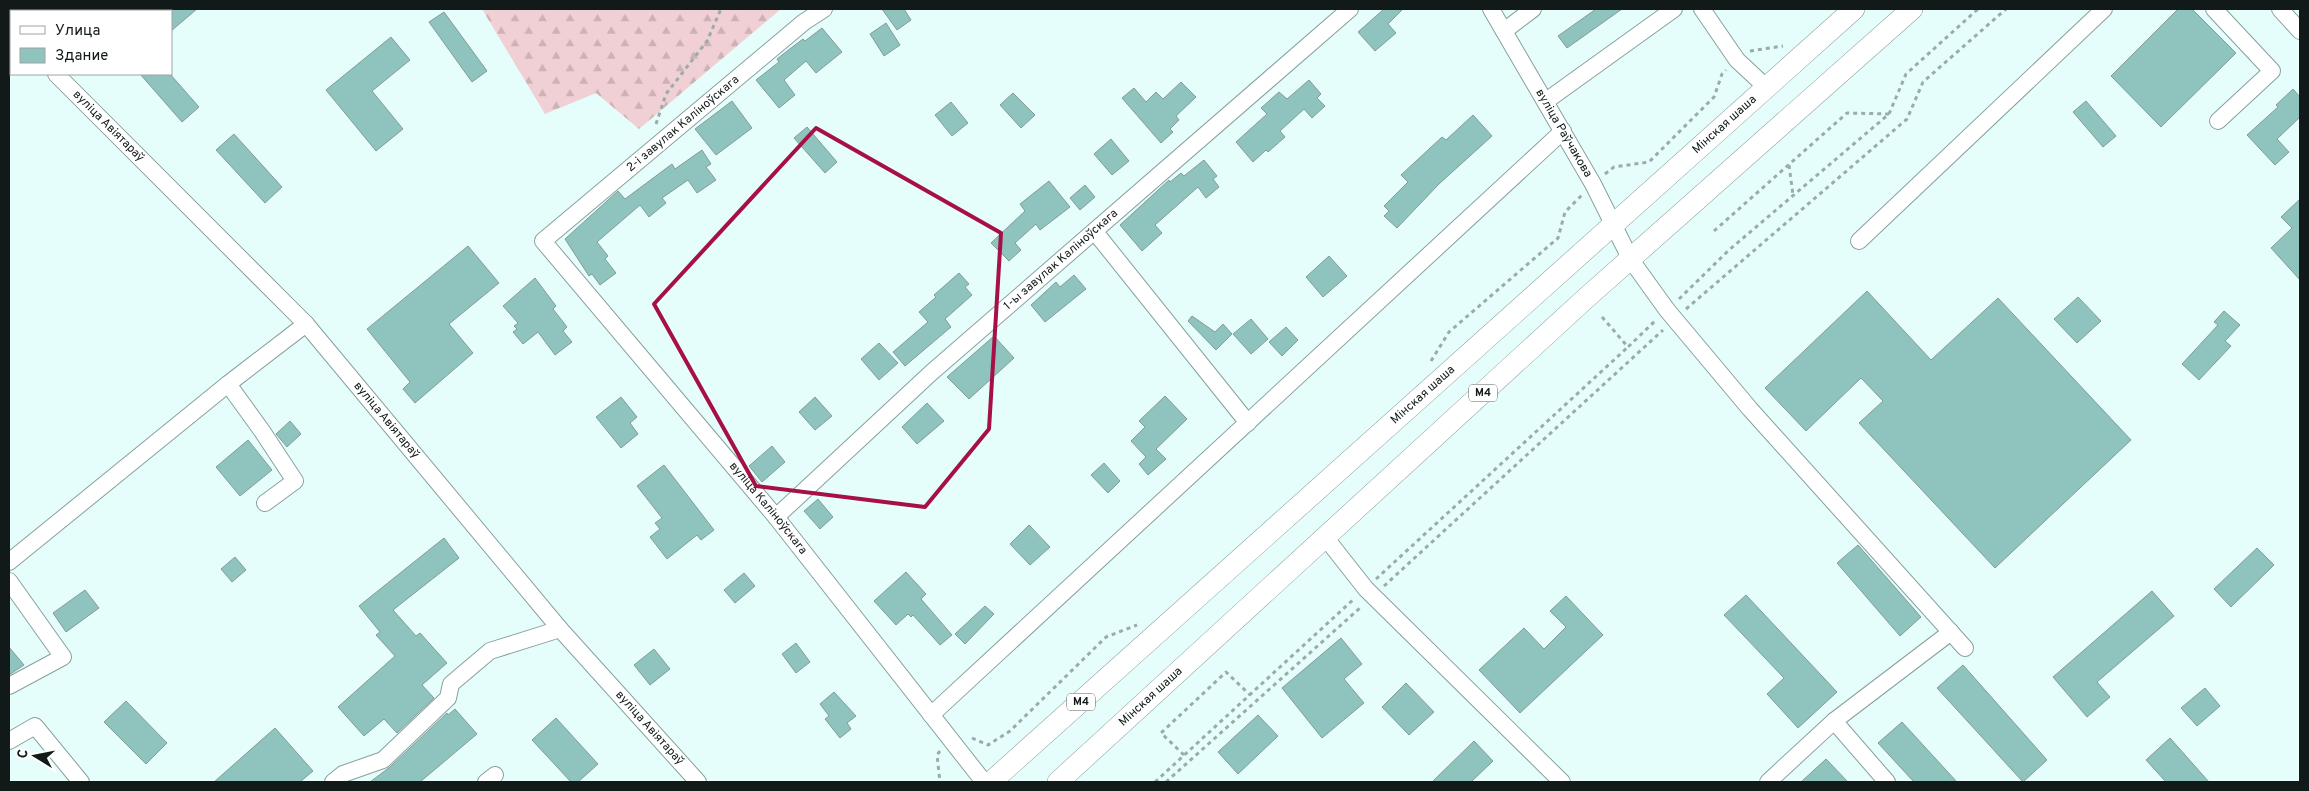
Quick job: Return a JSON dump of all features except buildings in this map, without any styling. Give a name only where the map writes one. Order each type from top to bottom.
[{"type":"main road","name":"Мінская шаша","points":[[991,782],[1561,273],[1612,225],[1667,179],[1854,9]]},
{"type":"main road","name":"Мінская шаша","points":[[1058,782],[1631,260],[1912,9]]},
{"type":"street","name":"2-і завулак Каліноўскага","points":[[543,241],[797,29],[824,9]]},
{"type":"street","name":"1-ы завулак Каліноўскага","points":[[776,517],[932,372],[1350,9]]},
{"type":"street","name":"вуліца Раўчакова","points":[[1491,9],[1593,184],[1631,260],[1671,314],[1750,409],[1965,648]]},
{"type":"street","points":[[1504,31],[1533,9]]},
{"type":"street","points":[[1546,101],[1674,9]]},
{"type":"street","points":[[1702,9],[1737,60],[1767,88]]},
{"type":"street","points":[[1859,241],[2104,9]]},
{"type":"street","points":[[2214,9],[2272,71],[2218,121]]},
{"type":"street","points":[[2280,9],[2300,31]]},
{"type":"street","name":"вуліца Авіятараў","points":[[57,75],[306,324],[560,629],[698,782]]},
{"type":"street","points":[[931,715],[1563,131]]},
{"type":"street","points":[[1095,232],[1248,422]]},
{"type":"street","name":"вуліца Каліноўскага","points":[[543,241],[776,517],[984,782]]},
{"type":"street","points":[[9,562],[228,384],[306,324]]},
{"type":"street","points":[[228,384],[295,482],[265,503]]},
{"type":"street","points":[[1325,538],[1370,592],[1562,782]]},
{"type":"street","points":[[9,581],[63,657],[9,686]]},
{"type":"street","points":[[333,782],[343,774],[384,760],[448,698],[451,684],[490,652],[560,629]]},
{"type":"street","points":[[1768,782],[1834,722],[1951,632]]},
{"type":"street","points":[[1834,722],[1887,782]]},
{"type":"street","points":[[9,741],[35,726],[81,782]]},
{"type":"path","points":[[645,155],[666,94],[707,41],[722,9]]},
{"type":"path","points":[[1166,782],[1671,314],[1730,250],[1889,114],[1906,74],[1978,9]]},
{"type":"path","points":[[1155,782],[1250,696],[1370,592],[1628,348],[1907,119],[1923,82],[2006,9]]},
{"type":"path","points":[[1542,254],[1558,238],[1565,212],[1593,184],[1614,167],[1649,162],[1714,97],[1722,74],[1737,60],[1750,51],[1783,46],[1790,40]]},
{"type":"path","points":[[1714,231],[1848,113],[1889,114]]},
{"type":"path","points":[[1789,165],[1793,196]]},
{"type":"path","points":[[1602,317],[1628,348]]},
{"type":"path","points":[[1184,756],[1161,733],[1226,672],[1250,696]]},
{"type":"highlighted area","points":[[816,128],[1001,233],[989,429],[925,507],[756,486],[654,304]]},
{"type":"green space","points":[[482,9],[781,9],[639,129],[596,93],[545,114]]}]
